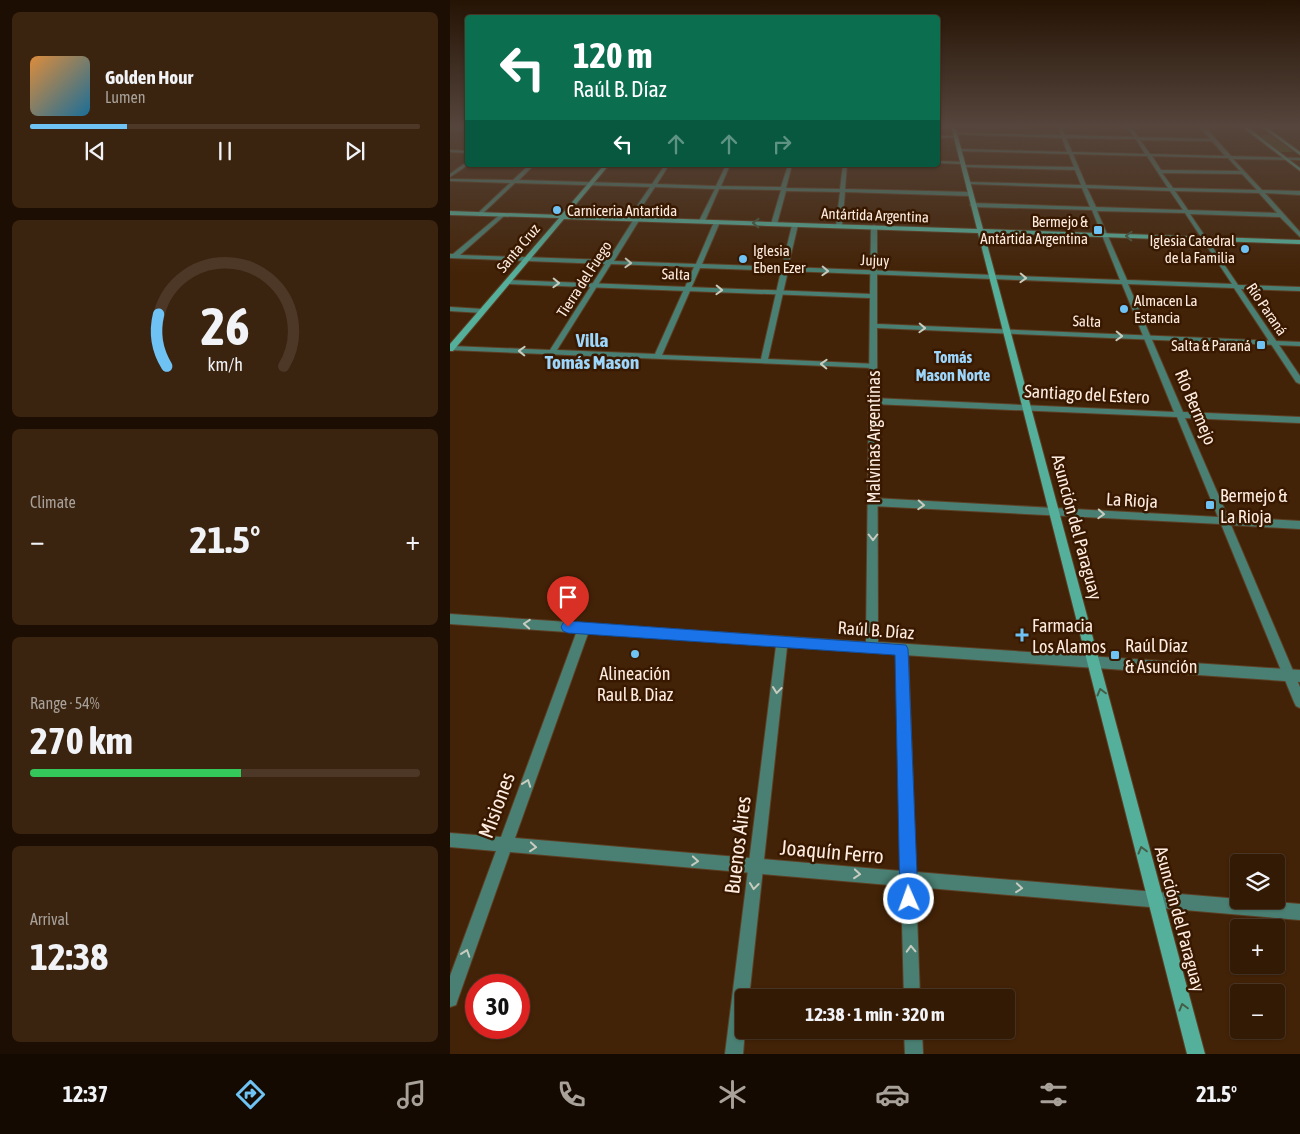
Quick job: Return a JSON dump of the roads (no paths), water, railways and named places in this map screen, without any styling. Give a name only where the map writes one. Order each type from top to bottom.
[{"type":"main road","name":"Santa Cruz","points":[[451,348],[598,175]]},
{"type":"main road","name":"Asunción del Paraguay","points":[[966,175],[991,277],[1196,1054]]},
{"type":"main road","name":"Antártida Argentina","points":[[450,213],[1300,242]]},
{"type":"street","points":[[480,214],[521,175]]},
{"type":"street","name":"Tierra del Fuego","points":[[552,352],[610,262],[660,175]]},
{"type":"street","points":[[702,221],[723,175]]},
{"type":"street","points":[[774,224],[787,175]]},
{"type":"street","points":[[839,226],[844,175]]},
{"type":"street","name":"Río Bermejo","points":[[1080,175],[1224,521],[1295,676],[1300,702]]},
{"type":"street","name":"Río Paraná","points":[[1161,175],[1300,382]]},
{"type":"street","points":[[1245,175],[1300,235]]},
{"type":"street","points":[[450,180],[592,182],[970,194]]},
{"type":"street","points":[[968,183],[1300,193]]},
{"type":"street","points":[[973,205],[1282,215]]},
{"type":"street","points":[[452,258],[502,215]]},
{"type":"street","points":[[658,356],[717,222]]},
{"type":"street","points":[[764,361],[795,224]]},
{"type":"street","name":"Malvinas Argentinas","points":[[872,648],[874,227]]},
{"type":"street","name":"Jujuy","points":[[452,258],[610,262],[1300,289]]},
{"type":"street","name":"Salta","points":[[508,282],[873,296]]},
{"type":"street","points":[[450,309],[483,310]]},
{"type":"street","name":"Salta","points":[[873,326],[1300,344]]},
{"type":"street","points":[[451,348],[873,366]]},
{"type":"street","name":"Santiago del Estero","points":[[873,400],[1300,420]]},
{"type":"street","name":"La Rioja","points":[[873,502],[1300,525]]},
{"type":"street","name":"Raúl B. Díaz","points":[[450,619],[1295,676]]},
{"type":"street","name":"Misiones","points":[[450,999],[504,844],[584,628]]},
{"type":"street","name":"Buenos Aires","points":[[734,1054],[782,641]]},
{"type":"street","points":[[902,649],[912,989]]},
{"type":"street","name":"Joaquín Ferro","points":[[450,840],[1300,912]]},
{"type":"street","points":[[913,1039],[914,1054]]},
{"type":"place","name":"Carniceria Antartida","points":[[557,210]]},
{"type":"place","name":"Bermejo & Antártida Argentina","points":[[1098,230]]},
{"type":"place","name":"Iglesia Catedral de la Familia","points":[[1245,249]]},
{"type":"place","name":"Iglesia Eben Ezer","points":[[743,259]]},
{"type":"place","name":"Almacen La Estancia","points":[[1124,309]]},
{"type":"place","name":"Salta & Paraná","points":[[1261,345]]},
{"type":"place","name":"Bermejo & La Rioja","points":[[1210,505]]},
{"type":"place","name":"Farmacia Los Alamos","points":[[1022,635]]},
{"type":"place","name":"Alineación Raul B. Diaz","points":[[635,654]]},
{"type":"place","name":"Raúl Díaz & Asunción","points":[[1115,655]]},
{"type":"district","name":"Villa Tomás Mason","points":[[592,351]]},
{"type":"district","name":"Tomás Mason Norte","points":[[953,366]]}]
